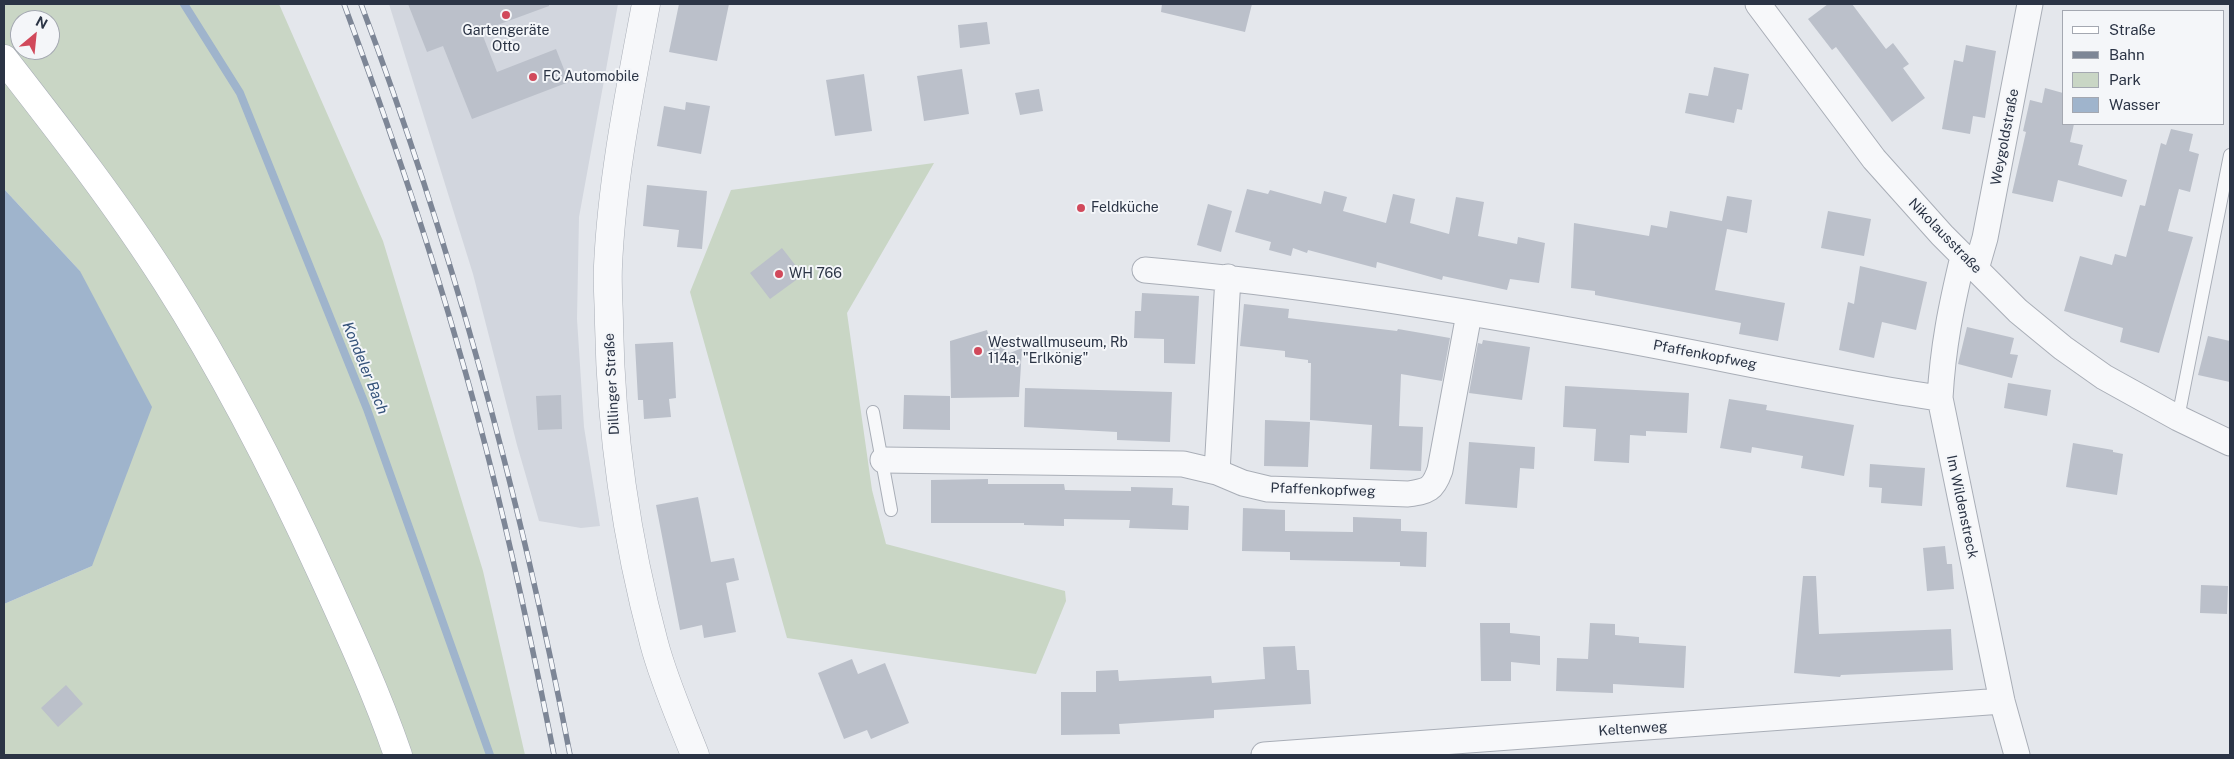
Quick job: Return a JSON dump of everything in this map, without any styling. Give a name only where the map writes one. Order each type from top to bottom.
[{"type":"main road","points":[[4,59],[68,142],[165,280],[222,374],[303,532],[356,649],[398,755]]},
{"type":"street","name":"Dillinger Straße","points":[[646,4],[612,215],[608,267],[610,364],[616,453],[634,561],[654,645],[695,755]]},
{"type":"street","name":"Nikolausstraße","points":[[1758,4],[1874,159],[1970,263],[2018,311],[2062,348],[2104,377],[2178,418],[2230,443]]},
{"type":"street","name":"Weygoldstraße","points":[[1970,263],[1985,238],[2030,4]]},
{"type":"street","name":"Im Wildenstreck","points":[[1970,263],[1948,318],[1942,354],[1940,398],[2002,701],[2017,755]]},
{"type":"street","name":"Pfaffenkopfweg","points":[[1146,270],[1228,277],[1469,314],[1586,333],[1885,390],[1940,398]]},
{"type":"street","points":[[1217,472],[1228,277]]},
{"type":"street","name":"Pfaffenkopfweg","points":[[883,460],[1183,464],[1217,472],[1243,483],[1268,489],[1408,494],[1424,491],[1435,484],[1440,470],[1469,314]]},
{"type":"street","name":"Keltenweg","points":[[1264,755],[2002,701]]},
{"type":"lane","points":[[2178,418],[2230,155]]},
{"type":"lane","points":[[873,412],[892,510]]},
{"type":"shaded area","points":[[389,4],[618,4],[579,217],[577,319],[584,427],[600,526],[581,528],[539,521],[517,445],[473,274]]},
{"type":"green space","points":[[4,4],[279,4],[383,241],[483,571],[525,755],[4,755],[4,604],[92,566],[80,271],[4,189]]},
{"type":"green space","points":[[934,163],[847,313],[872,490],[886,544],[1065,591],[1066,601],[1036,674],[787,638],[690,292],[731,190]]},
{"type":"water","points":[[4,189],[80,271],[152,407],[92,566],[4,604]]},
{"type":"building","points":[[408,4],[549,4],[549,6],[481,31],[497,72],[556,49],[569,82],[472,119],[443,46],[427,52]]},
{"type":"building","points":[[679,4],[729,4],[717,61],[669,52]]},
{"type":"building","points":[[1162,4],[1252,4],[1245,32],[1161,12]]},
{"type":"building","points":[[1828,4],[1852,4],[1886,49],[1893,43],[1909,64],[1903,68],[1925,98],[1892,122],[1836,47],[1832,50],[1808,19]]},
{"type":"building","points":[[987,22],[990,44],[960,48],[958,25]]},
{"type":"building","points":[[1966,45],[1996,51],[1985,118],[1973,116],[1970,134],[1942,129],[1954,60],[1963,62]]},
{"type":"building","points":[[1714,67],[1749,74],[1742,110],[1737,109],[1734,123],[1685,113],[1689,93],[1708,96]]},
{"type":"building","points":[[962,69],[969,114],[924,121],[917,76]]},
{"type":"building","points":[[864,74],[872,131],[835,136],[826,80]]},
{"type":"building","points":[[2045,88],[2062,93],[2062,125],[2074,125],[2070,142],[2083,145],[2078,165],[2127,180],[2122,197],[2058,180],[2053,202],[2012,193],[2026,132],[2023,131],[2030,100],[2042,103]]},
{"type":"building","points":[[1039,89],[1043,111],[1020,115],[1015,93]]},
{"type":"building","points":[[686,102],[710,106],[701,154],[657,146],[664,106],[685,110]]},
{"type":"building","points":[[2171,129],[2193,134],[2189,151],[2199,154],[2190,192],[2179,189],[2168,231],[2193,237],[2159,353],[2120,342],[2123,328],[2064,311],[2080,256],[2112,265],[2115,254],[2126,257],[2140,205],[2145,206],[2161,143],[2166,145]]},
{"type":"building","points":[[647,185],[707,191],[702,249],[677,247],[679,230],[643,226]]},
{"type":"building","points":[[1247,189],[1268,194],[1270,190],[1321,204],[1324,191],[1347,197],[1343,211],[1386,223],[1393,194],[1415,199],[1410,223],[1449,234],[1456,197],[1484,202],[1478,236],[1517,244],[1518,237],[1545,243],[1539,283],[1510,279],[1507,290],[1443,276],[1442,280],[1377,262],[1376,268],[1308,250],[1307,253],[1293,248],[1291,256],[1269,250],[1271,242],[1235,232]]},
{"type":"building","points":[[1727,196],[1752,200],[1747,233],[1727,229],[1715,290],[1785,303],[1778,341],[1739,334],[1741,323],[1595,295],[1595,291],[1571,288],[1574,223],[1649,236],[1651,225],[1667,228],[1670,211],[1722,221]]},
{"type":"building","points":[[1208,204],[1232,211],[1221,252],[1197,245]]},
{"type":"building","points":[[1828,211],[1871,219],[1864,256],[1821,248]]},
{"type":"building","name":"WH 766","points":[[782,248],[803,275],[770,299],[750,273]]},
{"type":"building","points":[[1860,266],[1927,282],[1916,330],[1882,322],[1874,358],[1839,350],[1848,302],[1854,304]]},
{"type":"building","points":[[1142,293],[1199,296],[1195,364],[1164,363],[1164,339],[1134,338],[1135,311],[1141,311]]},
{"type":"building","points":[[1244,304],[1289,309],[1288,318],[1397,331],[1398,329],[1450,338],[1442,381],[1401,374],[1399,426],[1423,427],[1421,471],[1370,469],[1372,425],[1310,420],[1311,363],[1308,363],[1308,360],[1285,357],[1285,351],[1240,346]]},
{"type":"building","points":[[1967,327],[2014,338],[2010,354],[2018,355],[2012,378],[1958,364]]},
{"type":"building","name":"Westwallmuseum, Rb 114a, \"Erlkönig\"","points":[[987,330],[990,340],[1010,353],[1022,348],[1019,397],[951,398],[950,341]]},
{"type":"building","points":[[2208,336],[2230,341],[2230,382],[2198,375]]},
{"type":"building","points":[[1483,340],[1530,347],[1522,400],[1469,393],[1478,343],[1482,344]]},
{"type":"building","points":[[673,342],[676,398],[669,399],[671,417],[644,419],[643,400],[638,400],[635,344]]},
{"type":"building","points":[[2008,383],[2051,390],[2047,416],[2004,408]]},
{"type":"building","points":[[1565,386],[1689,393],[1687,433],[1646,431],[1646,436],[1630,435],[1629,463],[1594,461],[1596,429],[1563,427]]},
{"type":"building","points":[[1025,388],[1172,392],[1170,442],[1117,440],[1117,432],[1024,427]]},
{"type":"building","points":[[561,395],[562,429],[538,430],[536,396]]},
{"type":"building","points":[[904,395],[950,396],[950,430],[903,429]]},
{"type":"building","points":[[1729,399],[1767,405],[1766,410],[1854,425],[1844,476],[1801,468],[1803,456],[1752,447],[1751,453],[1720,448]]},
{"type":"building","points":[[1265,420],[1310,422],[1308,467],[1264,466]]},
{"type":"building","points":[[1469,442],[1535,447],[1534,469],[1520,468],[1517,508],[1465,504]]},
{"type":"building","points":[[2073,443],[2113,450],[2113,452],[2123,454],[2117,495],[2066,487]]},
{"type":"building","points":[[1870,464],[1925,468],[1922,506],[1881,503],[1882,488],[1869,487]]},
{"type":"building","points":[[988,479],[988,484],[1064,484],[1065,490],[1131,491],[1131,487],[1173,488],[1172,505],[1189,506],[1188,530],[1129,528],[1130,520],[1064,519],[1064,526],[1024,525],[1024,523],[931,523],[931,480]]},
{"type":"building","points":[[698,497],[711,562],[734,558],[739,580],[726,583],[736,632],[704,638],[702,625],[680,630],[656,505]]},
{"type":"building","points":[[1243,508],[1285,510],[1285,531],[1353,532],[1353,517],[1401,519],[1401,531],[1427,532],[1426,567],[1400,566],[1400,562],[1290,560],[1290,552],[1242,551]]},
{"type":"building","points":[[1945,546],[1947,564],[1952,564],[1954,589],[1927,591],[1923,548]]},
{"type":"building","points":[[1803,576],[1816,576],[1819,634],[1951,629],[1953,670],[1841,675],[1840,677],[1794,673]]},
{"type":"building","points":[[2201,585],[2228,586],[2227,614],[2200,613]]},
{"type":"building","points":[[1480,623],[1510,623],[1510,633],[1540,636],[1540,665],[1511,662],[1511,681],[1481,681]]},
{"type":"building","points":[[1590,623],[1615,624],[1615,635],[1639,637],[1639,643],[1686,646],[1684,688],[1613,684],[1613,693],[1556,691],[1557,658],[1588,659]]},
{"type":"building","points":[[1295,646],[1297,670],[1309,670],[1311,704],[1214,710],[1214,718],[1119,724],[1120,734],[1061,735],[1061,692],[1096,692],[1096,671],[1118,670],[1119,681],[1211,676],[1212,683],[1265,679],[1263,647]]},
{"type":"building","points":[[852,659],[858,674],[885,663],[909,723],[871,739],[867,730],[844,739],[818,673]]},
{"type":"building","points":[[66,685],[83,704],[58,727],[41,708]]},
{"type":"waterway","name":"Kondeler Bach","points":[[184,4],[240,93],[367,409],[490,755]]},
{"type":"railway","points":[[344,4],[419,219],[473,400],[511,551],[554,755]]},
{"type":"railway","points":[[361,4],[426,188],[482,375],[530,564],[570,755]]},
{"type":"place","name":"Gartengeräte Otto","points":[[506,15]]},
{"type":"place","name":"FC Automobile","points":[[533,77]]},
{"type":"place","name":"Feldküche","points":[[1081,208]]},
{"type":"place","name":"WH 766","points":[[779,274]]},
{"type":"place","name":"Westwallmuseum, Rb 114a, \"Erlkönig\"","points":[[978,351]]}]
